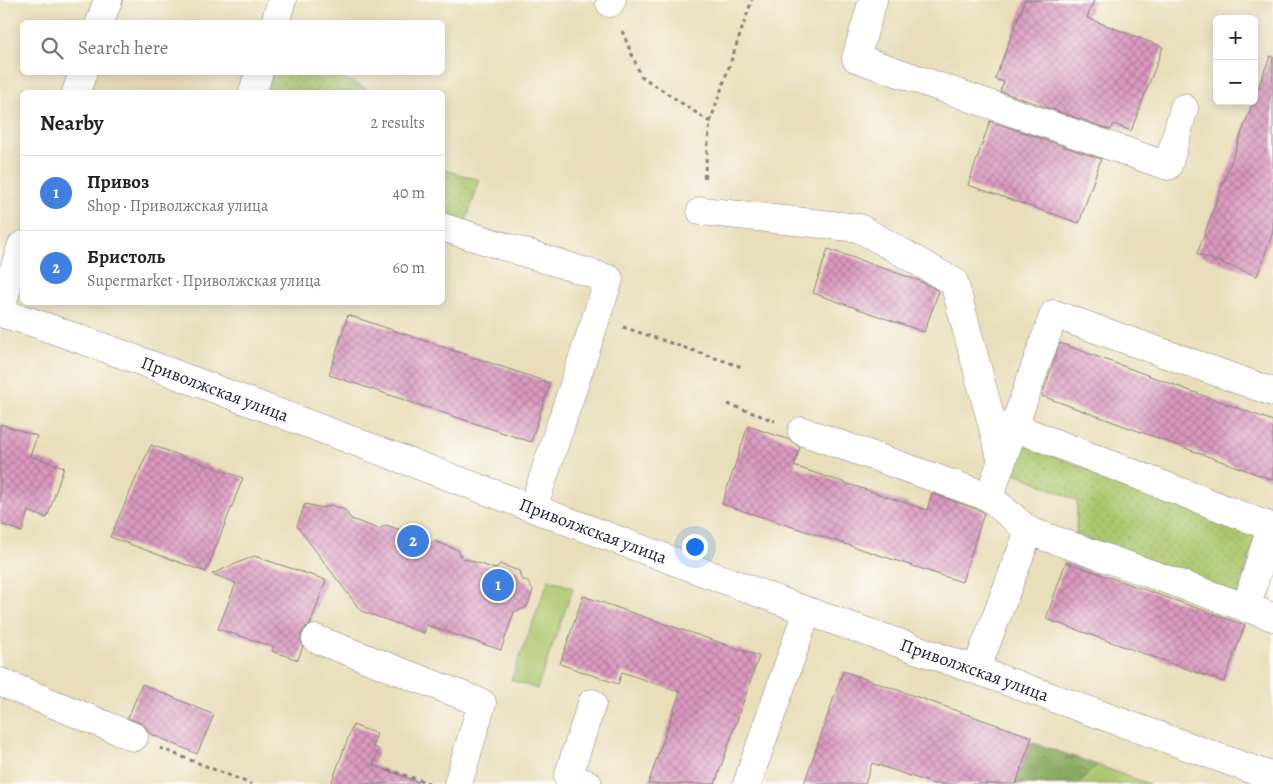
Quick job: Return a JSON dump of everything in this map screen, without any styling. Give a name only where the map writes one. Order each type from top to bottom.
[{"type":"street","points":[[101,20],[108,0]]},
{"type":"street","points":[[276,20],[282,0]]},
{"type":"street","points":[[873,0],[856,58],[1168,166],[1184,108]]},
{"type":"street","points":[[77,90],[82,75]]},
{"type":"street","points":[[254,90],[258,75]]},
{"type":"street","points":[[701,211],[859,228],[954,282],[1002,461]]},
{"type":"street","points":[[445,228],[609,279],[533,508]]},
{"type":"street","points":[[0,311],[20,251]]},
{"type":"street","name":"Приволжская улица","points":[[0,311],[533,508],[807,612],[976,670],[1273,777]]},
{"type":"street","points":[[989,497],[1054,314],[1273,392]]},
{"type":"street","points":[[0,324],[29,321]]},
{"type":"street","points":[[1014,427],[1271,527],[1246,608]]},
{"type":"street","points":[[802,432],[989,497],[1028,532],[1273,617]]},
{"type":"street","points":[[976,670],[1028,532]]},
{"type":"street","points":[[747,784],[807,612]]},
{"type":"street","points":[[316,640],[482,703],[458,784]]},
{"type":"street","points":[[0,682],[134,737]]},
{"type":"street","points":[[588,784],[568,777],[592,703]]},
{"type":"path","points":[[701,211],[710,122],[752,0]]},
{"type":"path","points":[[611,2],[641,76],[710,122]]},
{"type":"path","points":[[596,318],[742,367]]},
{"type":"path","points":[[728,404],[802,432]]},
{"type":"path","points":[[134,737],[251,784]]},
{"type":"path","points":[[388,770],[432,784]]},
{"type":"green space","points":[[269,75],[335,75],[369,90],[265,90]]},
{"type":"green space","points":[[445,170],[480,180],[465,224],[445,218]]},
{"type":"green space","points":[[1017,443],[1257,531],[1238,596],[1076,535],[1077,501],[1007,469]]},
{"type":"green space","points":[[549,579],[573,588],[537,689],[511,680]]},
{"type":"green space","points":[[1031,742],[1097,765],[1077,784],[1016,784]]},
{"type":"green space","points":[[1097,765],[1149,784],[1077,784]]},
{"type":"building","points":[[1025,0],[1094,0],[1087,18],[1163,47],[1131,131],[1114,124],[1111,130],[1000,91],[1004,82],[995,79]]},
{"type":"building","points":[[1270,56],[1273,57],[1273,232],[1257,276],[1197,254],[1252,105],[1258,105],[1258,89]]},
{"type":"building","points":[[990,121],[1101,159],[1079,223],[968,185]]},
{"type":"building","points":[[828,249],[920,281],[939,291],[924,332],[813,293]]},
{"type":"building","points":[[348,315],[550,383],[531,442],[329,375]]},
{"type":"building","points":[[1060,343],[1273,421],[1273,480],[1042,396]]},
{"type":"building","points":[[0,424],[37,436],[30,456],[64,467],[47,518],[28,511],[22,532],[0,524]]},
{"type":"building","points":[[748,426],[790,440],[800,447],[794,466],[927,510],[932,493],[984,513],[962,582],[722,504]]},
{"type":"building","points":[[151,445],[243,478],[206,572],[110,537]]},
{"type":"building","points":[[305,504],[323,508],[331,505],[345,510],[351,519],[379,529],[386,525],[409,533],[420,553],[434,541],[458,550],[462,558],[495,569],[500,564],[519,571],[521,579],[527,581],[533,590],[527,607],[514,612],[501,650],[426,625],[424,633],[361,611],[297,526]]},
{"type":"building","points":[[254,556],[326,580],[310,625],[301,634],[303,646],[298,660],[272,651],[274,647],[218,629],[236,583],[212,574]]},
{"type":"building","points":[[1066,562],[1245,625],[1224,682],[1046,619]]},
{"type":"building","points":[[583,596],[759,656],[715,784],[648,784],[680,692],[622,672],[618,684],[560,664]]},
{"type":"building","points":[[843,671],[1032,737],[1016,784],[934,784],[872,763],[865,784],[804,784]]},
{"type":"building","points":[[142,684],[214,715],[197,754],[149,733],[146,727],[128,718]]},
{"type":"building","points":[[353,725],[377,734],[372,747],[379,749],[373,765],[418,782],[417,784],[331,784]]},
{"type":"place","name":"Бристоль","points":[[413,541]]},
{"type":"place","name":"Привоз","points":[[498,585]]}]
